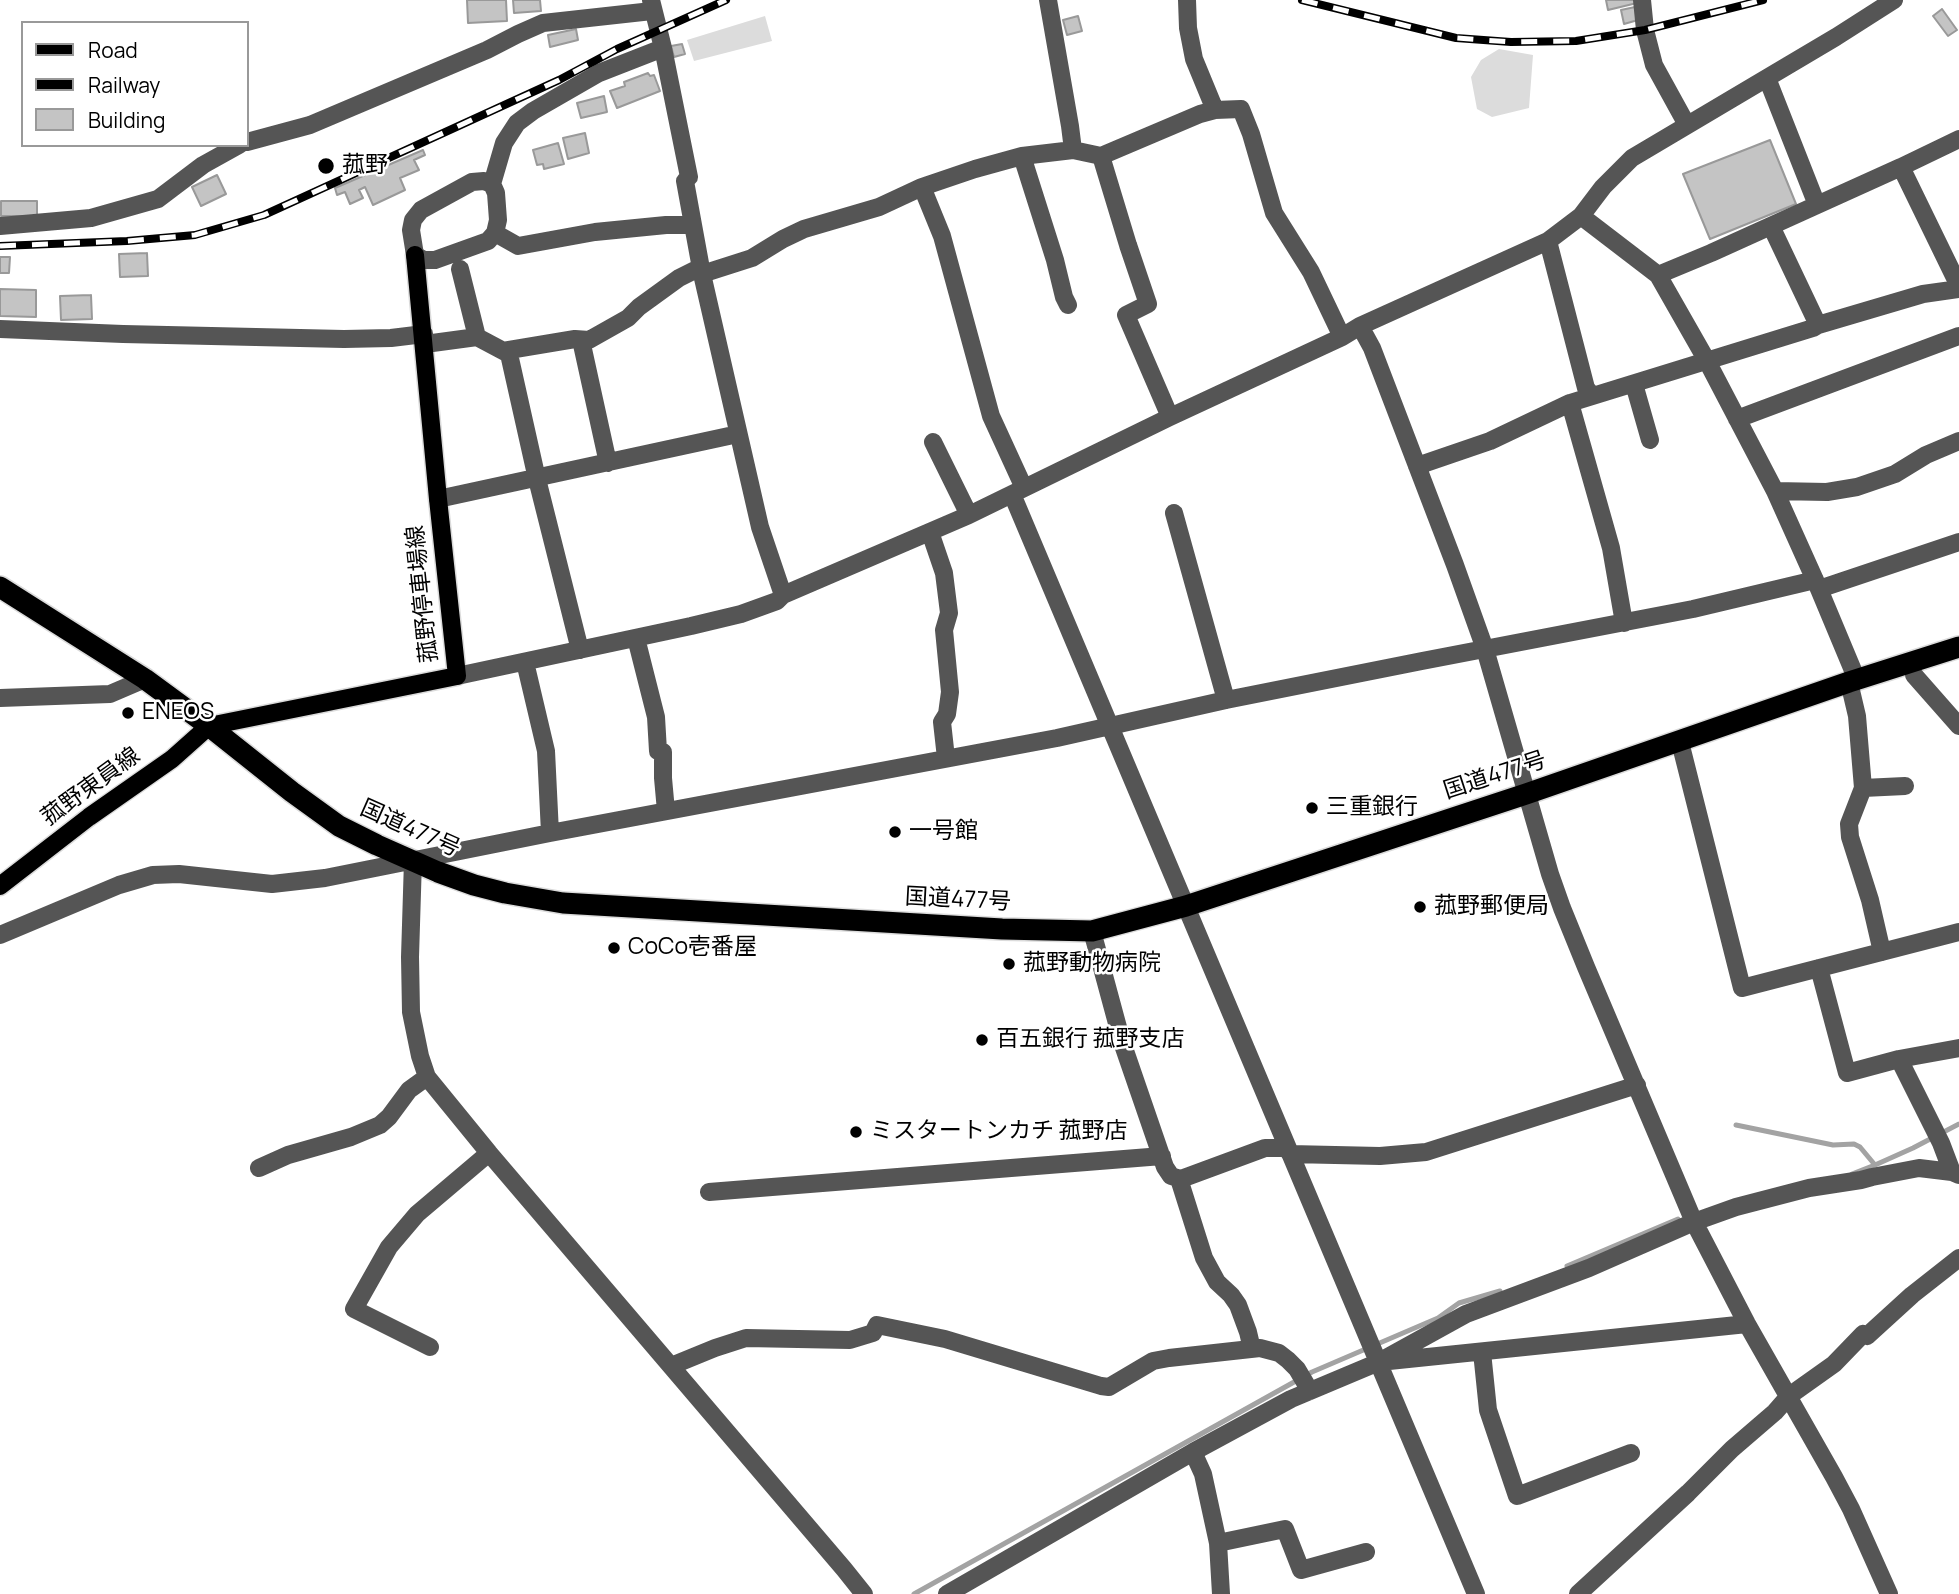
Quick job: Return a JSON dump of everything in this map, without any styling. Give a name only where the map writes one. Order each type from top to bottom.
[{"type":"highway","name":"国道477号","points":[[0,587],[145,679],[339,826],[474,885],[563,903],[1002,929],[1092,931],[1186,906],[1959,647]]},
{"type":"main road","name":"菰野停車場線","points":[[209,726],[457,676],[415,255]]},
{"type":"main road","name":"菰野東員線","points":[[0,886],[89,817],[172,760],[209,726]]},
{"type":"street","points":[[1048,0],[1073,150]]},
{"type":"street","points":[[1187,0],[1188,28],[1194,58],[1215,110]]},
{"type":"street","points":[[1642,0],[1644,30],[1654,65],[1687,125]]},
{"type":"street","points":[[457,676],[741,614],[777,601],[783,596],[970,515],[1360,326],[1548,241],[1581,216],[1603,187],[1632,158],[1894,0]]},
{"type":"street","points":[[248,142],[310,125],[487,50],[543,23],[651,5],[663,48],[689,177],[685,181],[701,270],[760,527],[783,596]]},
{"type":"street","points":[[492,184],[504,143],[517,123],[599,73],[663,48]]},
{"type":"street","points":[[1767,78],[1817,205]]},
{"type":"street","points":[[0,329],[344,339],[477,337],[506,352],[570,340],[589,340],[628,318],[679,278],[752,258],[804,229],[879,207],[922,187],[1022,156],[1073,150],[1101,156],[1199,114],[1241,109],[1275,213],[1311,272],[1342,337]]},
{"type":"street","points":[[1658,275],[1959,139]]},
{"type":"street","points":[[0,226],[91,218],[158,199],[203,164],[235,147]]},
{"type":"street","points":[[1022,156],[1068,305]]},
{"type":"street","points":[[1101,156],[1148,304],[1126,315],[1170,417]]},
{"type":"street","points":[[1417,466],[1490,440],[1570,403],[1957,284],[1901,167]]},
{"type":"street","points":[[484,181],[492,184],[496,192],[498,220],[495,233],[488,241],[435,260],[424,260],[415,255],[411,230],[413,220],[421,210],[472,182],[484,181]]},
{"type":"street","points":[[922,187],[942,236],[991,416],[1109,725],[1476,1594]]},
{"type":"street","points":[[1581,216],[1658,275],[1737,419],[1817,584],[1853,681],[1863,788],[1849,824],[1850,837],[1870,900],[1882,952]]},
{"type":"street","points":[[495,233],[518,246],[529,246],[595,232],[693,225]]},
{"type":"street","points":[[1770,226],[1818,325]]},
{"type":"street","points":[[1548,241],[1586,388],[1592,396]]},
{"type":"street","points":[[460,269],[477,337]]},
{"type":"street","points":[[1360,326],[1372,348],[1485,649],[1562,908],[1694,1222],[1747,1324],[1851,1509],[1889,1594]]},
{"type":"street","points":[[1737,419],[1959,336]]},
{"type":"street","points":[[581,340],[608,463]]},
{"type":"street","points":[[506,352],[580,650]]},
{"type":"street","points":[[1634,384],[1650,440]]},
{"type":"street","points":[[1570,403],[1603,513],[1624,623]]},
{"type":"street","points":[[438,499],[738,434]]},
{"type":"street","points":[[933,442],[970,515]]},
{"type":"street","points":[[1774,491],[1827,492],[1857,487],[1895,474],[1926,455],[1959,442]]},
{"type":"street","points":[[1174,513],[1226,700]]},
{"type":"street","points":[[930,532],[944,573],[949,613],[944,630],[950,692],[943,722],[946,758]]},
{"type":"street","points":[[0,935],[119,885],[153,876],[180,874],[272,884],[325,878],[1057,738],[1226,700],[1817,584],[1959,542]]},
{"type":"street","points":[[636,638],[656,717],[658,751],[663,752],[666,811]]},
{"type":"street","points":[[525,662],[546,751],[550,833]]},
{"type":"street","points":[[1914,675],[1959,726]]},
{"type":"street","points":[[0,698],[110,694],[145,679]]},
{"type":"street","points":[[1680,742],[1742,988],[1959,932]]},
{"type":"street","points":[[1863,788],[1905,786]]},
{"type":"street","points":[[413,860],[411,1012],[427,1077],[864,1594]]},
{"type":"street","points":[[1092,931],[1114,1018],[1161,1156],[1171,1176],[1181,1179],[1265,1148],[1380,1156],[1426,1152],[1637,1085]]},
{"type":"street","points":[[1819,968],[1847,1073],[1899,1059],[1959,1048]]},
{"type":"street","points":[[1899,1059],[1955,1174]]},
{"type":"street","points":[[259,1168],[380,1125],[409,1090],[427,1077]]},
{"type":"street","points":[[430,1348],[354,1309],[388,1247],[417,1214],[489,1153]]},
{"type":"street","points":[[709,1192],[1161,1156]]},
{"type":"street","points":[[947,1594],[1308,1388],[1377,1359],[1466,1314],[1589,1268],[1694,1222],[1737,1207],[1809,1188],[1919,1168],[1955,1174]]},
{"type":"street","points":[[1181,1179],[1204,1258],[1217,1282],[1238,1305],[1252,1349]]},
{"type":"street","points":[[1578,1594],[1789,1396],[1834,1364],[1863,1334],[1867,1336],[1912,1295],[1959,1258]]},
{"type":"street","points":[[1377,1359],[1482,1352],[1747,1324]]},
{"type":"street","points":[[671,1366],[746,1338],[850,1340],[873,1333],[877,1325],[945,1339],[1109,1387],[1153,1362],[1260,1348],[1279,1353],[1297,1369],[1308,1388]]},
{"type":"street","points":[[1482,1352],[1488,1410],[1517,1496],[1631,1452]]},
{"type":"street","points":[[1193,1452],[1203,1474],[1218,1543],[1221,1594]]},
{"type":"street","points":[[1218,1543],[1284,1529],[1301,1570],[1366,1552]]},
{"type":"shaded area","points":[[765,16],[772,41],[694,61],[687,40]]},
{"type":"shaded area","points":[[1499,49],[1533,55],[1529,108],[1492,117],[1477,109],[1471,77],[1481,60]]},
{"type":"building","points":[[467,0],[506,0],[507,21],[468,23]]},
{"type":"building","points":[[513,0],[540,0],[541,11],[514,13]]},
{"type":"building","points":[[1606,0],[1636,0],[1637,3],[1608,10]]},
{"type":"building","points":[[1635,7],[1638,20],[1624,24],[1621,10]]},
{"type":"building","points":[[1942,9],[1957,30],[1948,36],[1933,16]]},
{"type":"building","points":[[1078,16],[1082,31],[1067,35],[1063,20]]},
{"type":"building","points":[[576,29],[578,40],[550,47],[548,35]]},
{"type":"building","points":[[682,44],[685,54],[674,57],[671,46]]},
{"type":"building","points":[[648,73],[650,76],[654,75],[660,91],[617,108],[610,91],[625,86],[624,82]]},
{"type":"building","points":[[604,96],[607,112],[581,118],[577,103]]},
{"type":"building","points":[[585,133],[589,153],[568,159],[563,138]]},
{"type":"building","points":[[1770,140],[1796,204],[1710,239],[1683,174]]},
{"type":"building","points":[[558,143],[564,164],[544,169],[543,164],[537,165],[533,150]]},
{"type":"building","points":[[423,150],[425,155],[414,160],[419,170],[400,178],[405,190],[373,205],[365,187],[359,190],[363,198],[350,204],[345,192],[337,195],[335,188]]},
{"type":"building","points":[[217,175],[226,194],[201,206],[192,187]]},
{"type":"building","points":[[1,201],[37,201],[37,216],[1,216]]},
{"type":"building","points":[[147,253],[148,276],[120,277],[119,254]]},
{"type":"building","points":[[0,257],[10,257],[9,273],[0,273]]},
{"type":"building","points":[[0,289],[36,290],[36,317],[0,316]]},
{"type":"building","points":[[91,295],[92,319],[61,320],[60,296]]},
{"type":"waterway","points":[[1736,1125],[1833,1145],[1854,1144],[1860,1147],[1875,1165],[1959,1124]]},
{"type":"waterway","points":[[1852,1174],[1875,1165]]},
{"type":"waterway","points":[[1567,1266],[1678,1219]]},
{"type":"waterway","points":[[914,1594],[1312,1372],[1438,1318],[1459,1303],[1500,1291]]},
{"type":"railway","points":[[0,246],[127,241],[195,235],[264,215],[726,0]]},
{"type":"railway","points":[[1302,0],[1456,38],[1511,42],[1576,41],[1645,30],[1763,0]]},
{"type":"place","name":"菰野","points":[[326,166]]},
{"type":"place","name":"ENEOS","points":[[128,713]]},
{"type":"place","name":"三重銀行","points":[[1312,808]]},
{"type":"place","name":"一号館","points":[[895,832]]},
{"type":"place","name":"菰野郵便局","points":[[1420,907]]},
{"type":"place","name":"CoCo壱番屋","points":[[614,948]]},
{"type":"place","name":"菰野動物病院","points":[[1009,964]]},
{"type":"place","name":"百五銀行 菰野支店","points":[[982,1040]]},
{"type":"place","name":"ミスタートンカチ 菰野店","points":[[856,1132]]}]
